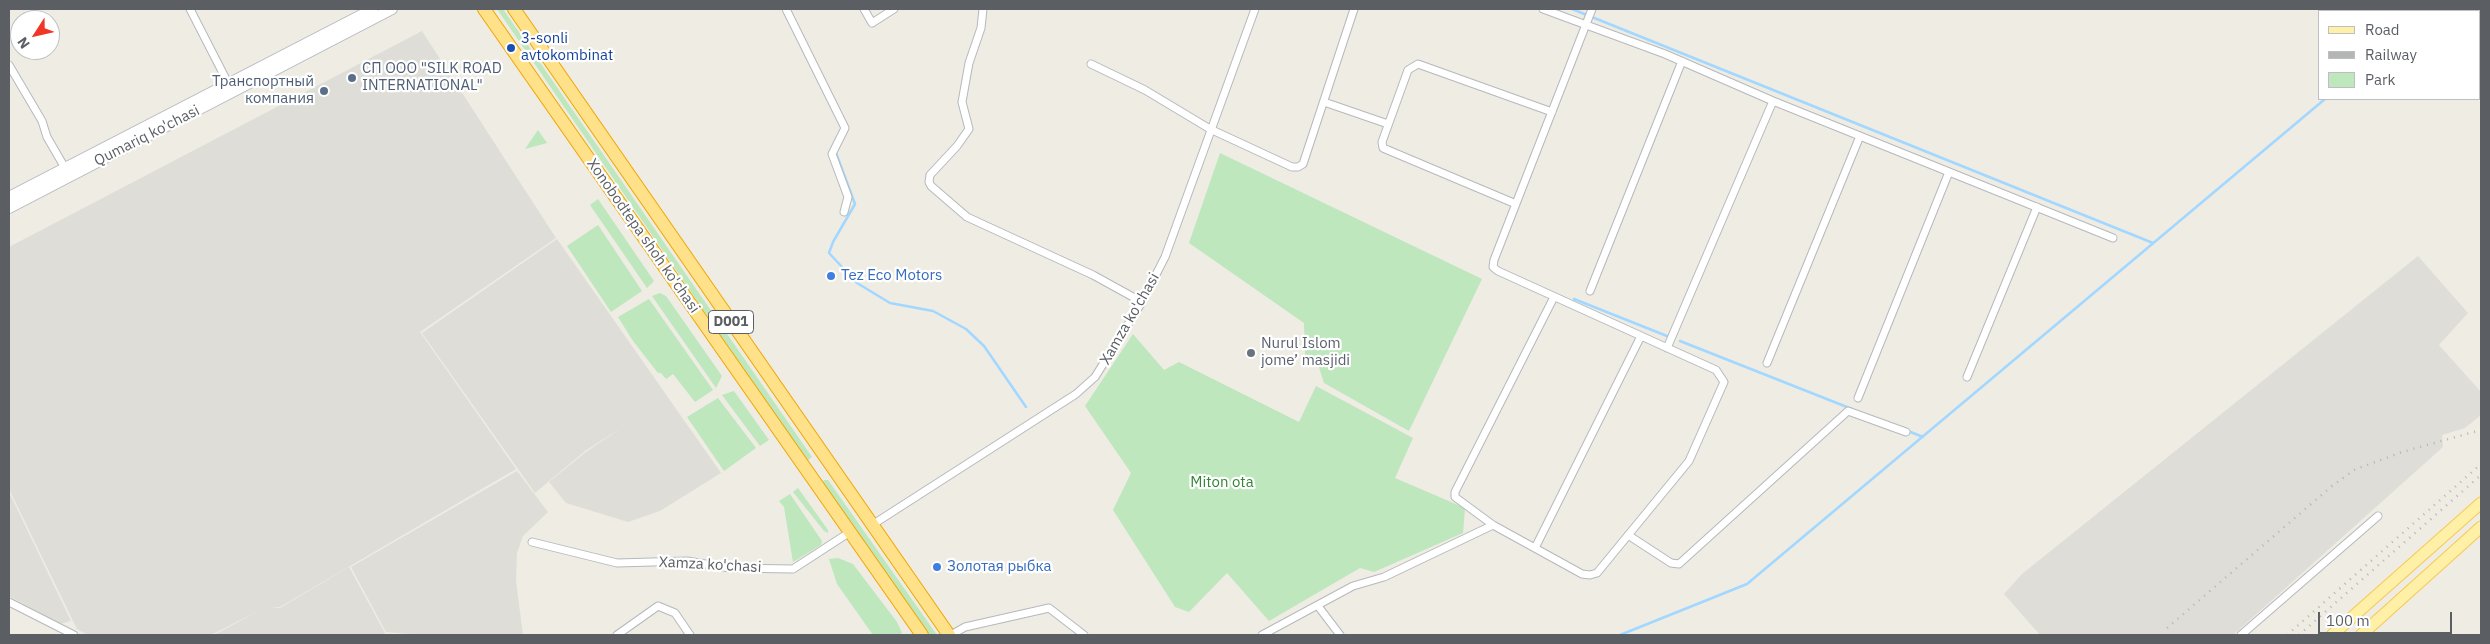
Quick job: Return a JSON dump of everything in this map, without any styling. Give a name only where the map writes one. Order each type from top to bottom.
[{"type":"highway","name":"Xonobodtepa shoh ko'chasi","points":[[484,9],[922,635]]},
{"type":"highway","name":"Xonobodtepa shoh ko'chasi","points":[[514,9],[950,635]]},
{"type":"highway","points":[[814,481],[820,469],[826,467],[833,468]]},
{"type":"main road","name":"Qumariq ko'chasi","points":[[9,208],[373,9]]},
{"type":"main road","name":"Qumariq ko'chasi","points":[[362,15],[392,9]]},
{"type":"main road","name":"Qumariq ko'chasi","points":[[9,197],[230,88]]},
{"type":"main road","points":[[2332,635],[2481,503]]},
{"type":"main road","points":[[2361,635],[2481,527]]},
{"type":"street","points":[[190,9],[230,88]]},
{"type":"street","points":[[786,9],[845,128],[832,154],[848,197],[844,212]]},
{"type":"street","points":[[864,9],[872,23],[894,9]]},
{"type":"street","points":[[983,9],[981,28],[969,63],[962,102],[968,129],[957,146],[930,175],[929,182],[931,186],[967,217],[1093,275],[1142,302]]},
{"type":"street","name":"Xamza ko'chasi","points":[[872,525],[1076,394],[1095,377],[1142,302],[1165,257],[1255,9]]},
{"type":"street","points":[[1091,64],[1145,90],[1210,129],[1292,167],[1298,167],[1303,164],[1354,9]]},
{"type":"street","points":[[1543,9],[1682,61],[1773,101],[2113,238]]},
{"type":"street","points":[[1554,297],[1455,492],[1457,501],[1493,525],[1582,574],[1590,576],[1597,573],[1689,461],[1723,388],[1724,382],[1716,370],[1554,297],[1493,267],[1494,260],[1592,9]]},
{"type":"street","points":[[1590,291],[1682,61]]},
{"type":"street","points":[[1516,204],[1383,148],[1382,142],[1408,70],[1418,64],[1552,112]]},
{"type":"street","points":[[9,65],[42,121],[47,138],[65,168]]},
{"type":"street","points":[[1667,348],[1773,101]]},
{"type":"street","points":[[1324,102],[1388,124]]},
{"type":"street","points":[[1767,363],[1860,136]]},
{"type":"street","points":[[1858,398],[1949,172]]},
{"type":"street","points":[[1967,377],[2037,208]]},
{"type":"street","points":[[1535,548],[1641,336]]},
{"type":"street","points":[[1628,535],[1671,563],[1678,564],[1848,411],[1906,432]]},
{"type":"street","points":[[2240,635],[2378,516]]},
{"type":"street","points":[[1262,635],[1353,586],[1384,578],[1493,525]]},
{"type":"street","name":"Xamza ko'chasi","points":[[532,542],[617,563],[687,561],[730,568],[793,569],[850,532]]},
{"type":"street","points":[[9,602],[74,635]]},
{"type":"street","points":[[617,635],[658,606],[675,612],[690,635]]},
{"type":"street","points":[[1318,606],[1340,635]]},
{"type":"street","points":[[950,635],[965,628],[1049,608],[1084,635]]},
{"type":"shaded area","points":[[422,31],[556,238],[420,332],[516,469],[280,607],[271,608],[280,608],[349,567],[385,633],[382,635],[214,635],[264,608],[211,635],[88,635],[77,629],[9,489],[9,247]]},
{"type":"shaded area","points":[[557,239],[721,473],[660,511],[628,522],[566,503],[549,482],[586,452],[624,426],[585,451],[535,493],[422,333]]},
{"type":"shaded area","points":[[2418,256],[2468,313],[2439,345],[2481,392],[2481,415],[2465,428],[2442,435],[2443,447],[2233,635],[2040,635],[2004,594],[2022,574]]},
{"type":"shaded area","points":[[517,471],[548,512],[523,536],[517,553],[516,581],[523,635],[422,635],[386,632],[351,567]]},
{"type":"shaded area","points":[[9,492],[71,621],[60,624],[9,596]]},
{"type":"green space","points":[[497,9],[503,9],[812,457],[807,461]]},
{"type":"green space","points":[[538,130],[547,143],[525,149]]},
{"type":"green space","points":[[1220,153],[1482,279],[1409,431],[1324,383],[1318,364],[1305,355],[1304,323],[1189,243]]},
{"type":"green space","points":[[598,199],[654,281],[647,288],[590,205]]},
{"type":"green space","points":[[598,225],[642,291],[611,312],[567,246]]},
{"type":"green space","points":[[660,293],[666,296],[722,376],[716,388],[652,296]]},
{"type":"green space","points":[[649,299],[713,390],[695,402],[673,374],[666,379],[661,373],[658,373],[633,341],[618,317]]},
{"type":"green space","name":"Miton ota","points":[[1133,334],[1164,370],[1179,362],[1299,422],[1316,386],[1413,438],[1395,478],[1465,508],[1463,533],[1374,572],[1360,568],[1269,621],[1227,573],[1189,612],[1175,607],[1113,510],[1131,473],[1085,406]]},
{"type":"green space","points":[[734,391],[769,440],[760,446],[722,395]]},
{"type":"green space","points":[[718,398],[756,448],[724,471],[687,417]]},
{"type":"green space","points":[[824,480],[828,480],[937,635],[930,635],[822,483]]},
{"type":"green space","points":[[798,488],[828,530],[828,533],[824,531],[793,492]]},
{"type":"green space","points":[[790,494],[822,541],[821,545],[793,562],[784,507],[779,501]]},
{"type":"green space","points":[[838,558],[853,564],[897,622],[902,633],[899,635],[873,635],[837,584],[829,559]]},
{"type":"waterway","points":[[1572,9],[2153,243]]},
{"type":"waterway","points":[[1620,635],[1747,584],[2324,100]]},
{"type":"waterway","points":[[836,153],[855,204],[833,242],[829,253],[857,283],[890,303],[933,311],[966,329],[984,346],[1026,407]]},
{"type":"waterway","points":[[1574,299],[1667,336]]},
{"type":"waterway","points":[[1680,341],[1852,409]]},
{"type":"waterway","points":[[1908,431],[1923,437]]},
{"type":"railway","points":[[2167,628],[2332,486],[2354,470],[2402,452],[2481,430]]},
{"type":"railway","points":[[2287,635],[2481,464]]},
{"type":"railway","points":[[2299,635],[2481,475]]},
{"type":"place","name":"3-sonli avtokombinat","points":[[511,48]]},
{"type":"place","name":"СП ООО \"SILK ROAD INTERNATIONAL\"","points":[[352,78]]},
{"type":"place","name":"Транспортный компания","points":[[324,91]]},
{"type":"place","name":"Tez Eco Motors","points":[[831,276]]},
{"type":"place","name":"Nurul Islom jome’ masjidi","points":[[1251,353]]},
{"type":"place","name":"Золотая рыбка","points":[[937,567]]}]
